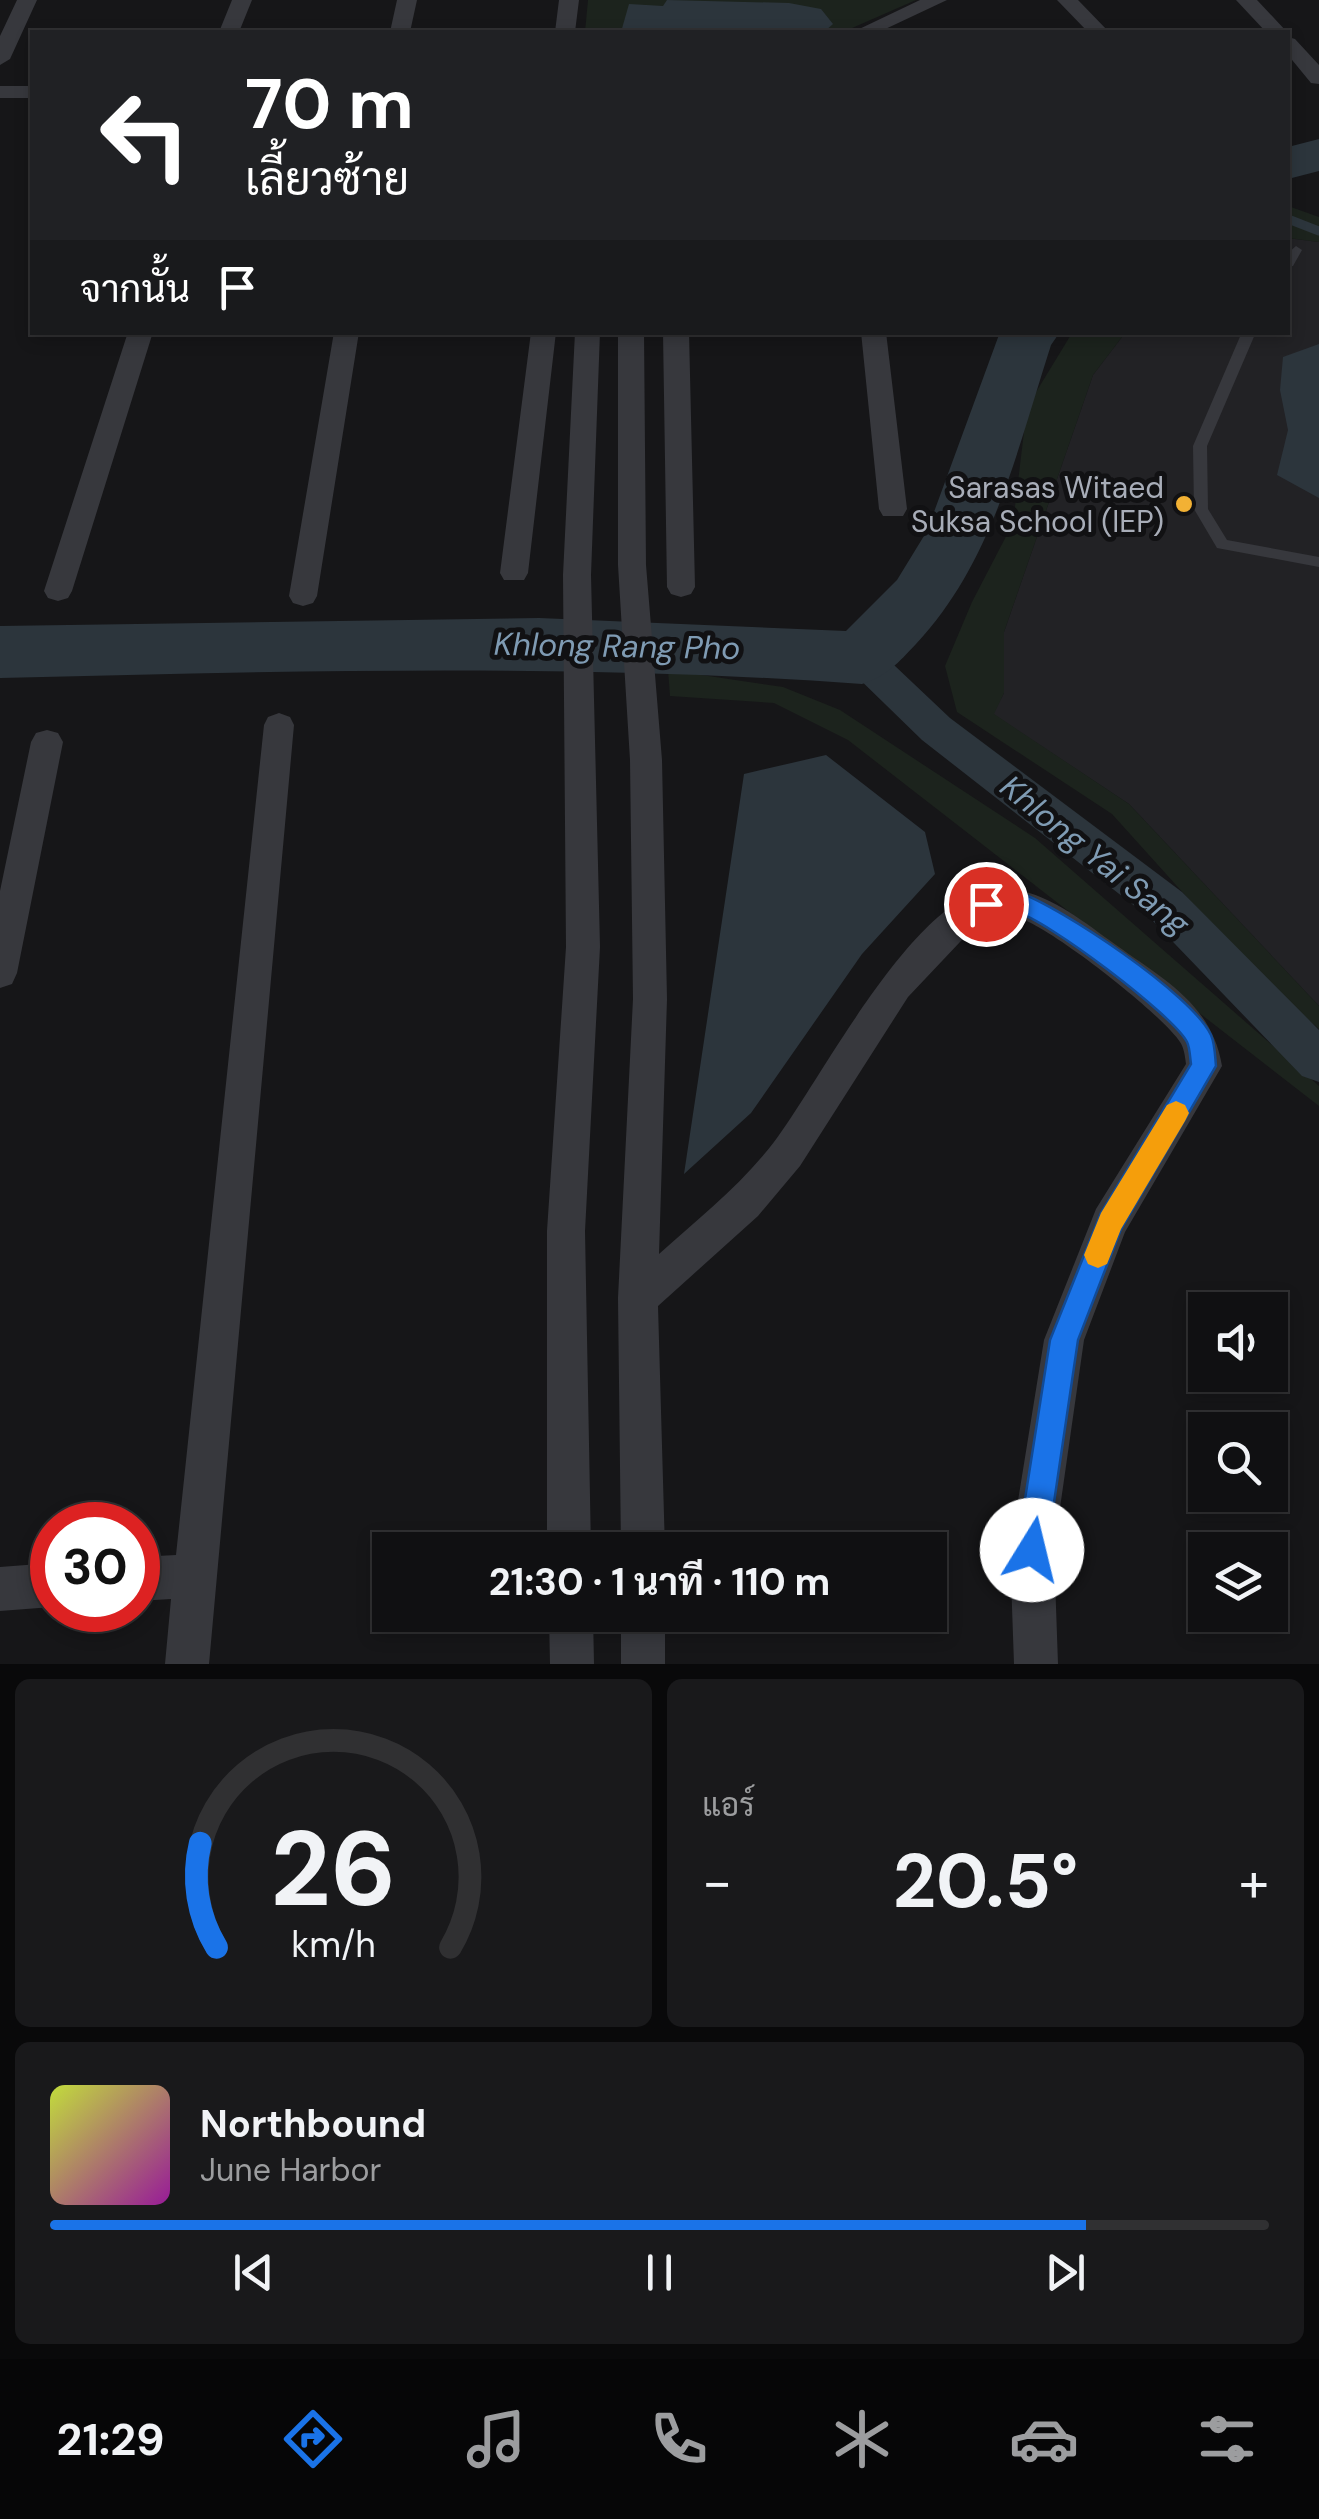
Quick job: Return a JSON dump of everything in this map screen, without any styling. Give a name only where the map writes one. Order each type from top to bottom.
[{"type":"street","points":[[0,59],[27,0]]},
{"type":"street","points":[[229,30],[242,0]]},
{"type":"street","points":[[400,30],[407,0]]},
{"type":"street","points":[[565,30],[569,0]]},
{"type":"street","points":[[889,27],[937,0]]},
{"type":"street","points":[[1067,0],[1097,30]]},
{"type":"street","points":[[1246,0],[1276,30]]},
{"type":"street","points":[[1290,45],[1319,78]]},
{"type":"street","points":[[0,92],[30,92]]},
{"type":"street","points":[[58,591],[140,335]]},
{"type":"street","points":[[303,596],[347,335]]},
{"type":"street","points":[[514,573],[544,335]]},
{"type":"street","points":[[569,1532],[566,1230],[583,947],[577,575],[588,335]]},
{"type":"street","points":[[631,335],[632,565],[645,756],[650,999],[638,1298],[642,1532]]},
{"type":"street","points":[[676,335],[680,587]]},
{"type":"street","points":[[873,335],[893,509]]},
{"type":"street","points":[[187,1664],[278,724]]},
{"type":"street","points":[[0,973],[47,742]]},
{"type":"street","points":[[638,1298],[745,1203],[787,1154],[896,986],[965,914],[986,904],[1018,902],[1063,926],[1170,1004],[1200,1039],[1204,1066],[1110,1222],[1064,1340],[1032,1550],[1036,1664]]},
{"type":"street","points":[[160,1577],[196,1575]]},
{"type":"street","points":[[0,1588],[30,1586]]},
{"type":"street","points":[[571,1632],[572,1664]]},
{"type":"street","points":[[643,1632],[644,1664]]},
{"type":"lane","points":[[1290,260],[1296,250]]},
{"type":"lane","points":[[1249,335],[1200,446],[1200,509],[1222,544],[1319,562]]},
{"type":"shaded area","points":[[588,0],[916,0],[848,30],[585,30]]},
{"type":"shaded area","points":[[667,0],[789,3],[821,9],[833,24],[826,30],[622,30],[629,4],[663,6]]},
{"type":"shaded area","points":[[1290,207],[1319,217],[1319,242],[1290,238]]},
{"type":"shaded area","name":"Sarasas Witaed Suksa School (IEP)","points":[[1290,238],[1319,242],[1319,1006],[1129,804],[993,714],[1004,693],[1004,632],[1093,375],[1123,335],[1290,335]]},
{"type":"shaded area","points":[[1071,335],[1123,335],[1093,375],[1004,632],[1004,693],[994,714],[1129,804],[1319,1006],[1319,1029],[1258,976],[1112,814],[957,712],[945,666],[972,602],[1013,523],[1027,407]]},
{"type":"shaded area","points":[[1319,344],[1319,498],[1277,475],[1288,430],[1280,390],[1283,357]]},
{"type":"shaded area","points":[[668,670],[783,687],[840,710],[1035,838],[1319,1086],[1319,1106],[848,740],[774,703],[670,696]]},
{"type":"shaded area","points":[[826,755],[925,832],[935,874],[862,954],[751,1113],[684,1174],[744,774]]},
{"type":"waterway","name":"Khlong Rang Pho","points":[[1290,163],[1319,154]]},
{"type":"waterway","points":[[1290,220],[1319,231]]},
{"type":"waterway","name":"Khlong Rang Pho","points":[[0,652],[539,644],[754,650],[862,658],[921,597],[959,531],[1029,335]]},
{"type":"waterway","name":"Khlong Yai Sang","points":[[862,658],[936,729],[1166,905],[1319,1061]]},
{"type":"slow traffic","points":[[1098,1255],[1110,1222],[1176,1113]]},
{"type":"place","name":"Sarasas Witaed Suksa School (IEP)","points":[[1184,504]]},
{"type":"route","points":[[986,904],[1018,902],[1063,926],[1170,1004],[1200,1039],[1204,1066],[1110,1222],[1064,1340],[1032,1550]]}]
